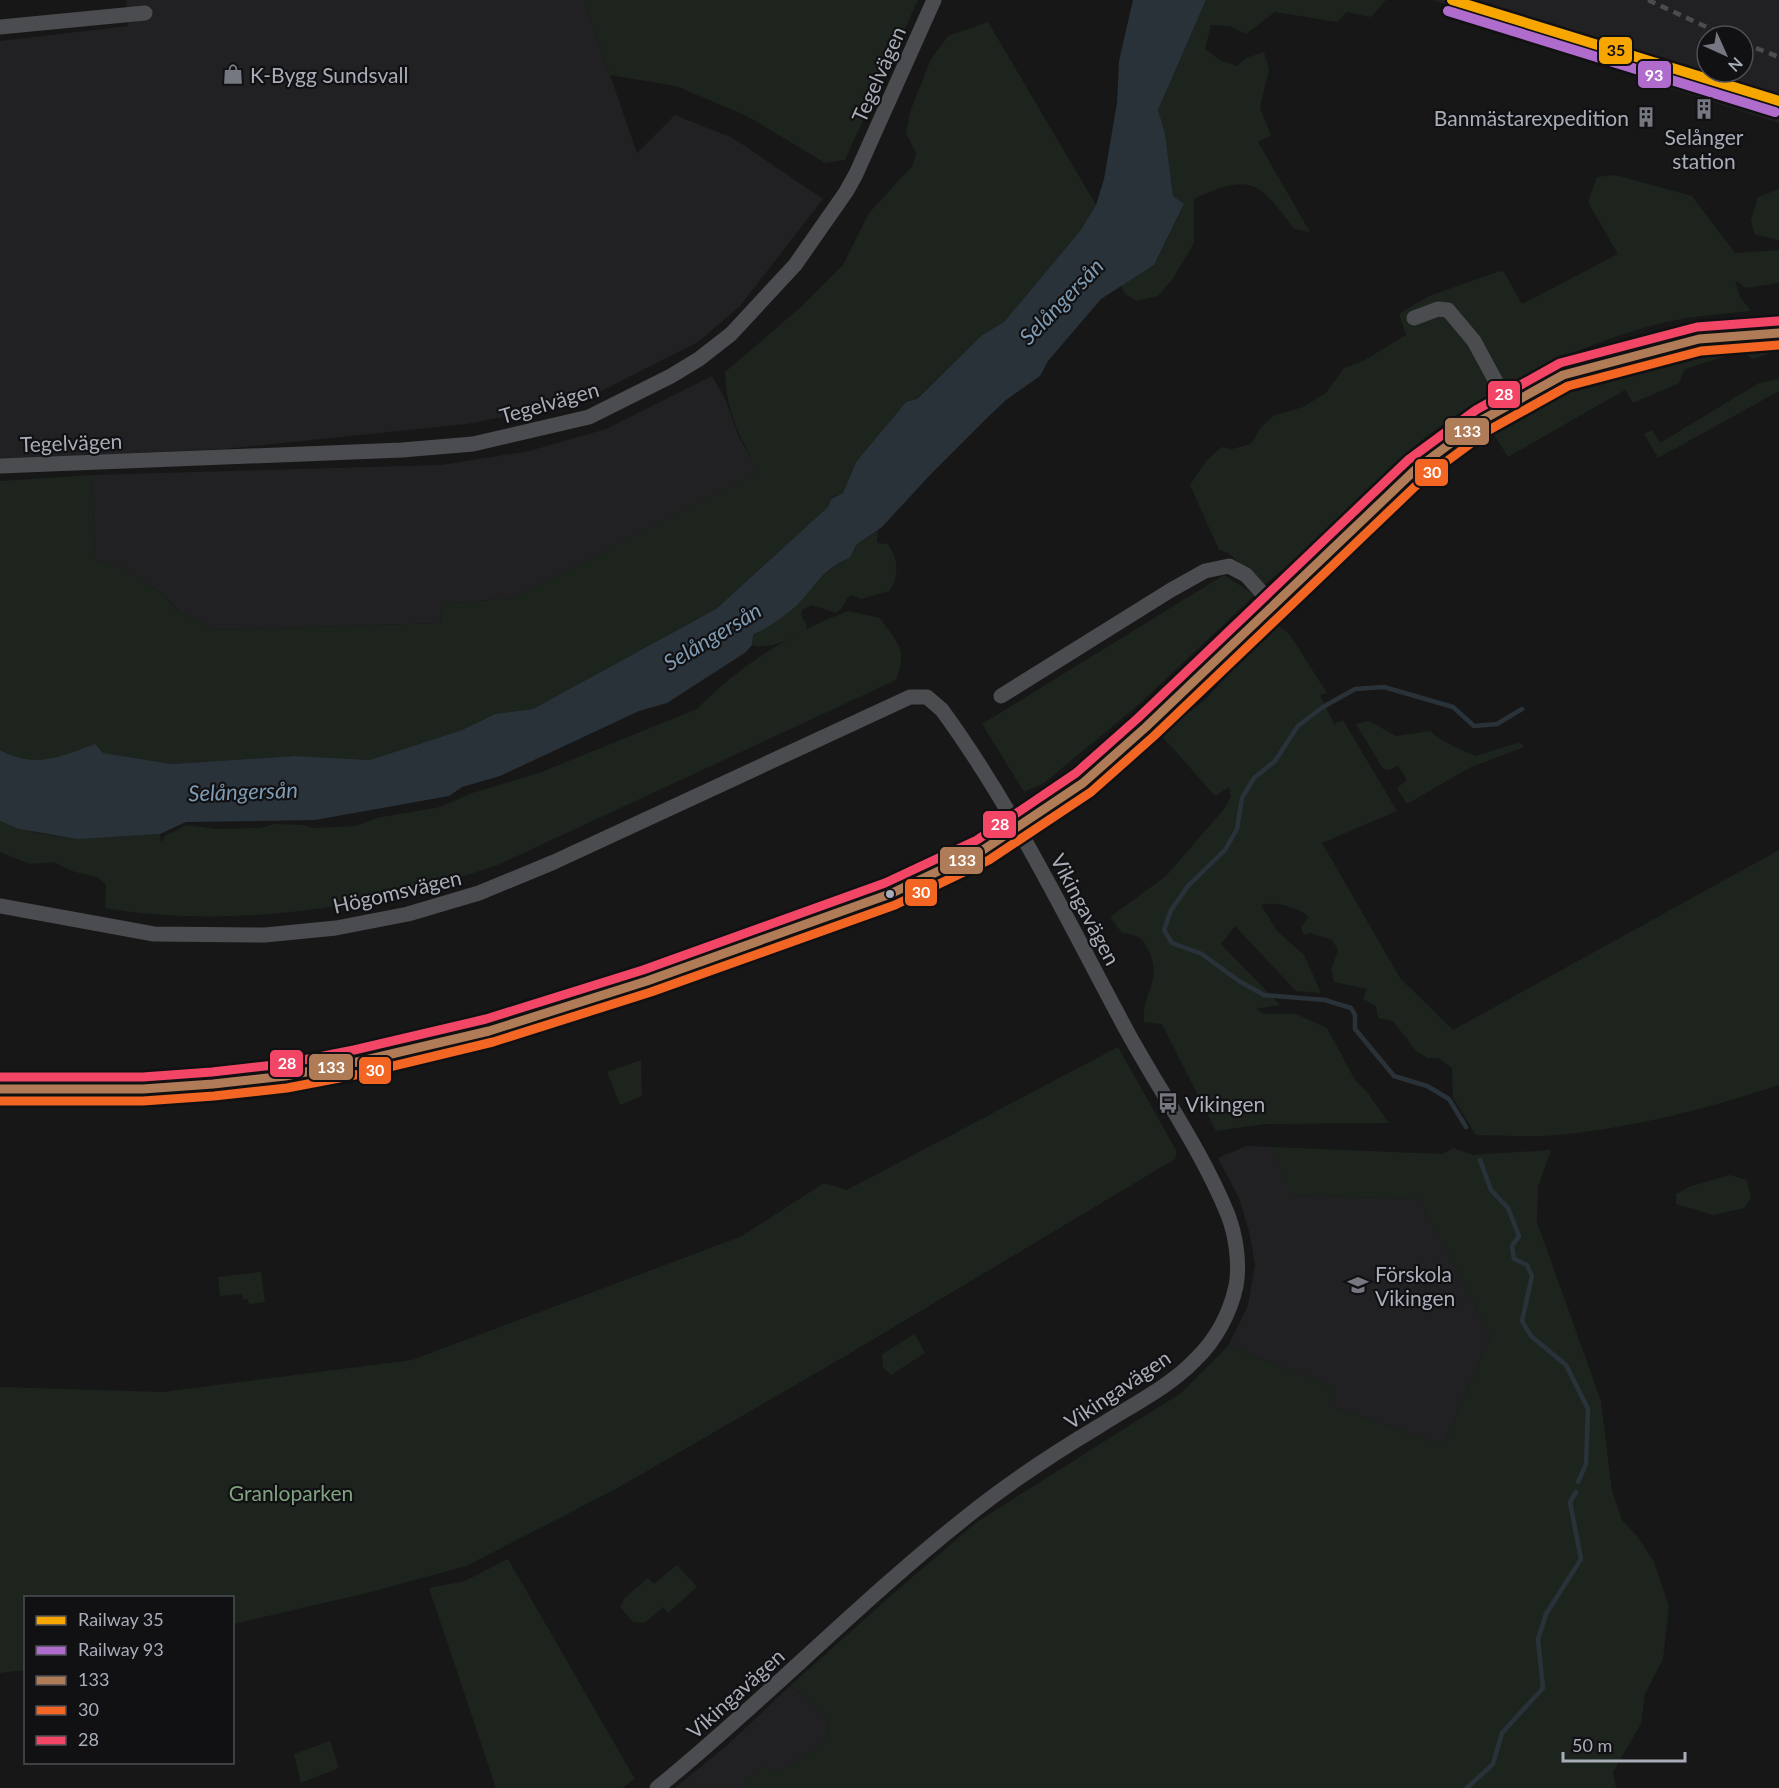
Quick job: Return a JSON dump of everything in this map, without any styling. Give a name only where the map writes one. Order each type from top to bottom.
[{"type":"street","name":"Tegelvägen","points":[[0,466],[402,450],[473,444],[534,432],[589,417],[614,405],[699,359],[731,334],[795,265],[856,174],[934,0]]},
{"type":"street","points":[[0,27],[145,13]]},
{"type":"street","points":[[1414,318],[1437,309],[1448,310],[1474,340],[1508,404]]},
{"type":"street","points":[[0,1089],[143,1089],[285,1076],[489,1031],[647,981],[890,894],[983,850],[1017,829],[1092,775],[1146,727],[1416,468],[1452,440],[1508,404],[1563,375],[1699,339],[1779,333]]},
{"type":"street","points":[[1001,696],[1171,590],[1205,572],[1229,566],[1246,575],[1272,604]]},
{"type":"street","name":"Högomsvägen","points":[[0,906],[154,934],[265,934],[336,928],[408,914],[479,893],[554,862],[902,701],[918,696],[927,697],[942,710],[1017,829]]},
{"type":"street","name":"Vikingavägen","points":[[657,1788],[720,1737],[888,1583],[965,1518],[1086,1434],[1171,1381],[1195,1361],[1209,1344],[1228,1313],[1236,1282],[1237,1250],[1229,1217],[1017,829]]},
{"type":"shaded area","points":[[126,0],[584,0],[637,153],[675,115],[733,138],[823,199],[740,306],[698,342],[582,401],[467,424],[225,449],[0,459],[0,41],[128,26]]},
{"type":"shaded area","points":[[1433,0],[1779,0],[1779,123],[1619,71],[1531,31]]},
{"type":"shaded area","points":[[712,376],[726,401],[738,435],[758,472],[513,598],[442,604],[440,623],[215,630],[180,613],[163,594],[123,568],[95,560],[92,475],[442,465],[529,451],[606,429]]},
{"type":"shaded area","name":"Förskola Vikingen","points":[[1246,1146],[1273,1147],[1291,1195],[1419,1199],[1491,1336],[1443,1445],[1328,1405],[1334,1387],[1228,1346],[1248,1305],[1255,1265],[1250,1235],[1239,1198],[1218,1158]]},
{"type":"shaded area","points":[[790,1686],[814,1704],[829,1720],[826,1741],[776,1774],[742,1785],[742,1788],[675,1788],[725,1747]]},
{"type":"green space","points":[[584,0],[918,0],[845,160],[825,163],[747,116],[676,86],[610,75]]},
{"type":"green space","points":[[1206,0],[1386,0],[1371,17],[1347,12],[1337,22],[1275,12],[1246,34],[1230,26],[1211,25],[1205,49],[1220,60],[1237,66],[1246,58],[1264,52],[1269,69],[1260,108],[1271,135],[1258,142],[1310,232],[1294,229],[1272,201],[1253,186],[1242,184],[1214,191],[1194,199],[1194,243],[1172,280],[1158,296],[1137,301],[1125,294],[1121,286],[1154,265],[1184,205],[1173,196],[1165,133],[1158,110]]},
{"type":"green space","points":[[988,22],[1096,205],[1080,231],[1004,322],[982,335],[916,399],[906,402],[856,462],[843,493],[831,498],[828,507],[716,609],[533,709],[495,714],[462,730],[370,760],[295,756],[172,764],[103,753],[94,745],[59,757],[36,760],[13,756],[0,750],[0,481],[92,475],[95,560],[123,568],[163,594],[177,611],[216,630],[440,623],[442,604],[513,598],[757,472],[728,402],[725,372],[801,307],[843,265],[869,213],[913,165],[916,153],[906,133],[910,112],[931,59],[948,36]]},
{"type":"green space","points":[[1615,175],[1692,196],[1735,253],[1779,250],[1779,283],[1746,288],[1735,280],[1740,297],[1751,311],[1687,318],[1653,325],[1618,336],[1547,364],[1479,401],[1421,441],[1401,458],[1264,585],[1228,553],[1219,550],[1190,485],[1206,461],[1222,447],[1232,449],[1251,444],[1261,427],[1273,416],[1303,407],[1326,393],[1344,368],[1363,361],[1406,335],[1399,314],[1429,296],[1500,271],[1504,272],[1522,304],[1618,254],[1588,202],[1597,177]]},
{"type":"green space","points":[[1779,189],[1779,240],[1754,234],[1751,220],[1758,197]]},
{"type":"green space","points":[[1779,338],[1779,350],[1753,359],[1741,351],[1685,369],[1679,383],[1633,403],[1625,390],[1508,457],[1493,433],[1525,410],[1558,391],[1592,375],[1628,363],[1702,347]]},
{"type":"green space","points":[[1779,379],[1779,391],[1658,458],[1644,434],[1652,430],[1660,443],[1759,383]]},
{"type":"green space","points":[[878,530],[877,543],[888,544],[896,562],[895,578],[890,591],[861,599],[853,595],[848,597],[836,613],[812,605],[802,610],[801,615],[807,626],[806,630],[773,645],[752,645],[753,636],[778,617],[823,574],[850,558],[856,545]]},
{"type":"green space","points":[[1224,575],[1255,595],[1137,706],[1044,783],[1024,792],[982,724]]},
{"type":"green space","points":[[849,611],[880,618],[896,641],[901,660],[896,680],[500,864],[454,879],[356,903],[305,910],[254,915],[154,914],[105,908],[106,885],[97,877],[75,872],[53,862],[30,864],[0,852],[0,821],[38,833],[58,836],[99,837],[160,834],[161,843],[165,836],[186,825],[216,829],[261,828],[274,824],[303,825],[312,828],[356,826],[376,818],[440,807],[472,793],[539,773],[697,709],[730,679],[767,652],[808,629]]},
{"type":"green space","points":[[1275,623],[1290,635],[1327,693],[1320,695],[1334,724],[1343,720],[1397,811],[1322,843],[1400,978],[1453,1030],[1779,850],[1779,1085],[1693,1111],[1605,1129],[1545,1136],[1476,1135],[1453,1098],[1452,1068],[1438,1058],[1427,1058],[1416,1051],[1393,1021],[1378,1018],[1376,1006],[1363,999],[1367,989],[1334,982],[1331,969],[1338,950],[1332,940],[1310,933],[1304,935],[1301,928],[1309,916],[1286,906],[1268,904],[1261,905],[1277,931],[1304,955],[1321,993],[1296,991],[1235,926],[1221,944],[1280,1005],[1256,1009],[1264,1014],[1296,1014],[1327,1028],[1355,1080],[1367,1092],[1389,1123],[1266,1124],[1216,1131],[1162,1024],[1144,1022],[1144,1012],[1154,970],[1148,949],[1138,937],[1122,933],[1110,917],[1166,876],[1224,809],[1231,796],[1229,787],[1215,796],[1160,734],[1206,699]]},
{"type":"green space","points":[[1369,721],[1396,736],[1430,731],[1446,742],[1476,756],[1520,742],[1524,747],[1469,768],[1407,804],[1397,788],[1407,780],[1398,766],[1389,770],[1383,769],[1356,724]]},
{"type":"green space","name":"Granloparken","points":[[1118,1047],[1177,1152],[1175,1159],[842,1358],[614,1490],[466,1566],[367,1593],[234,1624],[234,1596],[24,1596],[24,1670],[0,1673],[0,1387],[163,1392],[412,1360],[742,1236],[824,1183],[847,1190]]},
{"type":"green space","points":[[641,1060],[642,1096],[620,1105],[607,1072]]},
{"type":"green space","points":[[1273,1147],[1442,1154],[1453,1148],[1473,1155],[1551,1150],[1538,1187],[1537,1222],[1601,1401],[1612,1491],[1622,1520],[1637,1536],[1654,1562],[1669,1606],[1663,1659],[1645,1694],[1641,1724],[1613,1772],[1616,1788],[742,1788],[742,1785],[766,1765],[776,1774],[826,1741],[829,1720],[814,1704],[790,1686],[977,1522],[1181,1393],[1228,1346],[1334,1387],[1328,1405],[1443,1445],[1491,1336],[1419,1199],[1290,1195]]},
{"type":"green space","points":[[1730,1175],[1747,1180],[1751,1198],[1744,1208],[1713,1215],[1676,1204],[1676,1194],[1691,1186]]},
{"type":"green space","points":[[261,1272],[265,1302],[249,1304],[248,1299],[243,1300],[242,1294],[220,1296],[218,1277]]},
{"type":"green space","points":[[915,1334],[925,1353],[891,1375],[883,1367],[882,1354]]},
{"type":"green space","points":[[508,1559],[635,1779],[622,1788],[496,1788],[429,1588],[465,1581]]},
{"type":"green space","points":[[677,1565],[697,1587],[668,1613],[663,1607],[644,1623],[633,1622],[620,1607],[625,1598],[648,1578],[654,1584]]},
{"type":"green space","points":[[330,1741],[339,1768],[301,1783],[294,1754]]},
{"type":"water","name":"Selångersån","points":[[1133,0],[1206,0],[1158,110],[1165,133],[1173,196],[1184,204],[1154,265],[1101,299],[1048,361],[1040,376],[1006,400],[989,416],[882,527],[856,545],[850,558],[826,572],[787,614],[753,635],[752,645],[746,652],[667,703],[639,711],[500,776],[462,787],[449,796],[315,820],[186,822],[160,834],[78,839],[19,829],[0,821],[0,750],[13,756],[36,760],[59,757],[95,744],[103,753],[172,764],[295,756],[370,760],[462,730],[495,714],[533,709],[716,609],[828,507],[831,499],[843,493],[856,462],[906,402],[917,399],[982,335],[1004,322],[1080,231],[1096,205],[1104,179],[1117,103],[1119,61]]},
{"type":"waterway","points":[[1466,1127],[1449,1099],[1427,1086],[1394,1076],[1355,1029],[1355,1015],[1351,1008],[1325,1000],[1264,995],[1239,981],[1202,954],[1172,943],[1164,930],[1171,910],[1188,886],[1225,850],[1237,829],[1242,798],[1254,778],[1275,761],[1298,726],[1323,707],[1355,689],[1384,687],[1453,707],[1474,726],[1497,724],[1522,709]]},
{"type":"waterway","points":[[1480,1160],[1491,1190],[1508,1208],[1519,1236],[1512,1246],[1514,1259],[1527,1265],[1532,1276],[1522,1321],[1531,1336],[1566,1365],[1588,1409],[1586,1464],[1578,1482]]},
{"type":"waterway","points":[[1467,1788],[1493,1764],[1502,1733],[1543,1688],[1538,1639],[1546,1614],[1581,1559],[1570,1502],[1576,1492]]},
{"type":"railway","points":[[1648,0],[1700,24]]},
{"type":"railway","points":[[1529,24],[1661,80],[1774,117]]},
{"type":"railway","points":[[1755,48],[1779,57]]},
{"type":"rail line","name":"35","points":[[1452,0],[1779,101]]},
{"type":"rail line","name":"93","points":[[1448,11],[1775,112]]},
{"type":"transit line","name":"28","points":[[0,1077],[143,1077],[212,1072],[283,1064],[354,1050],[486,1019],[643,970],[885,883],[977,840],[1076,773],[1138,718],[1408,460],[1476,410],[1560,363],[1697,327],[1778,321]]},
{"type":"transit line","name":"133","points":[[0,1089],[143,1089],[213,1084],[285,1076],[357,1062],[489,1031],[647,981],[890,894],[983,850],[1083,783],[1146,727],[1416,469],[1482,420],[1563,375],[1699,339],[1779,333]]},
{"type":"transit line","name":"30","points":[[0,1101],[143,1101],[214,1096],[287,1088],[360,1074],[493,1042],[651,992],[895,905],[989,860],[1091,792],[1154,736],[1424,478],[1489,430],[1568,386],[1701,351],[1779,345]]},
{"type":"place","name":"K-Bygg Sundsvall","points":[[233,74]]},
{"type":"place","name":"Selånger station","points":[[1704,109]]},
{"type":"place","name":"Banmästarexpedition","points":[[1646,117]]},
{"type":"place","name":"Vikingen","points":[[1168,1103]]},
{"type":"place","name":"Förskola Vikingen","points":[[1358,1285]]}]
